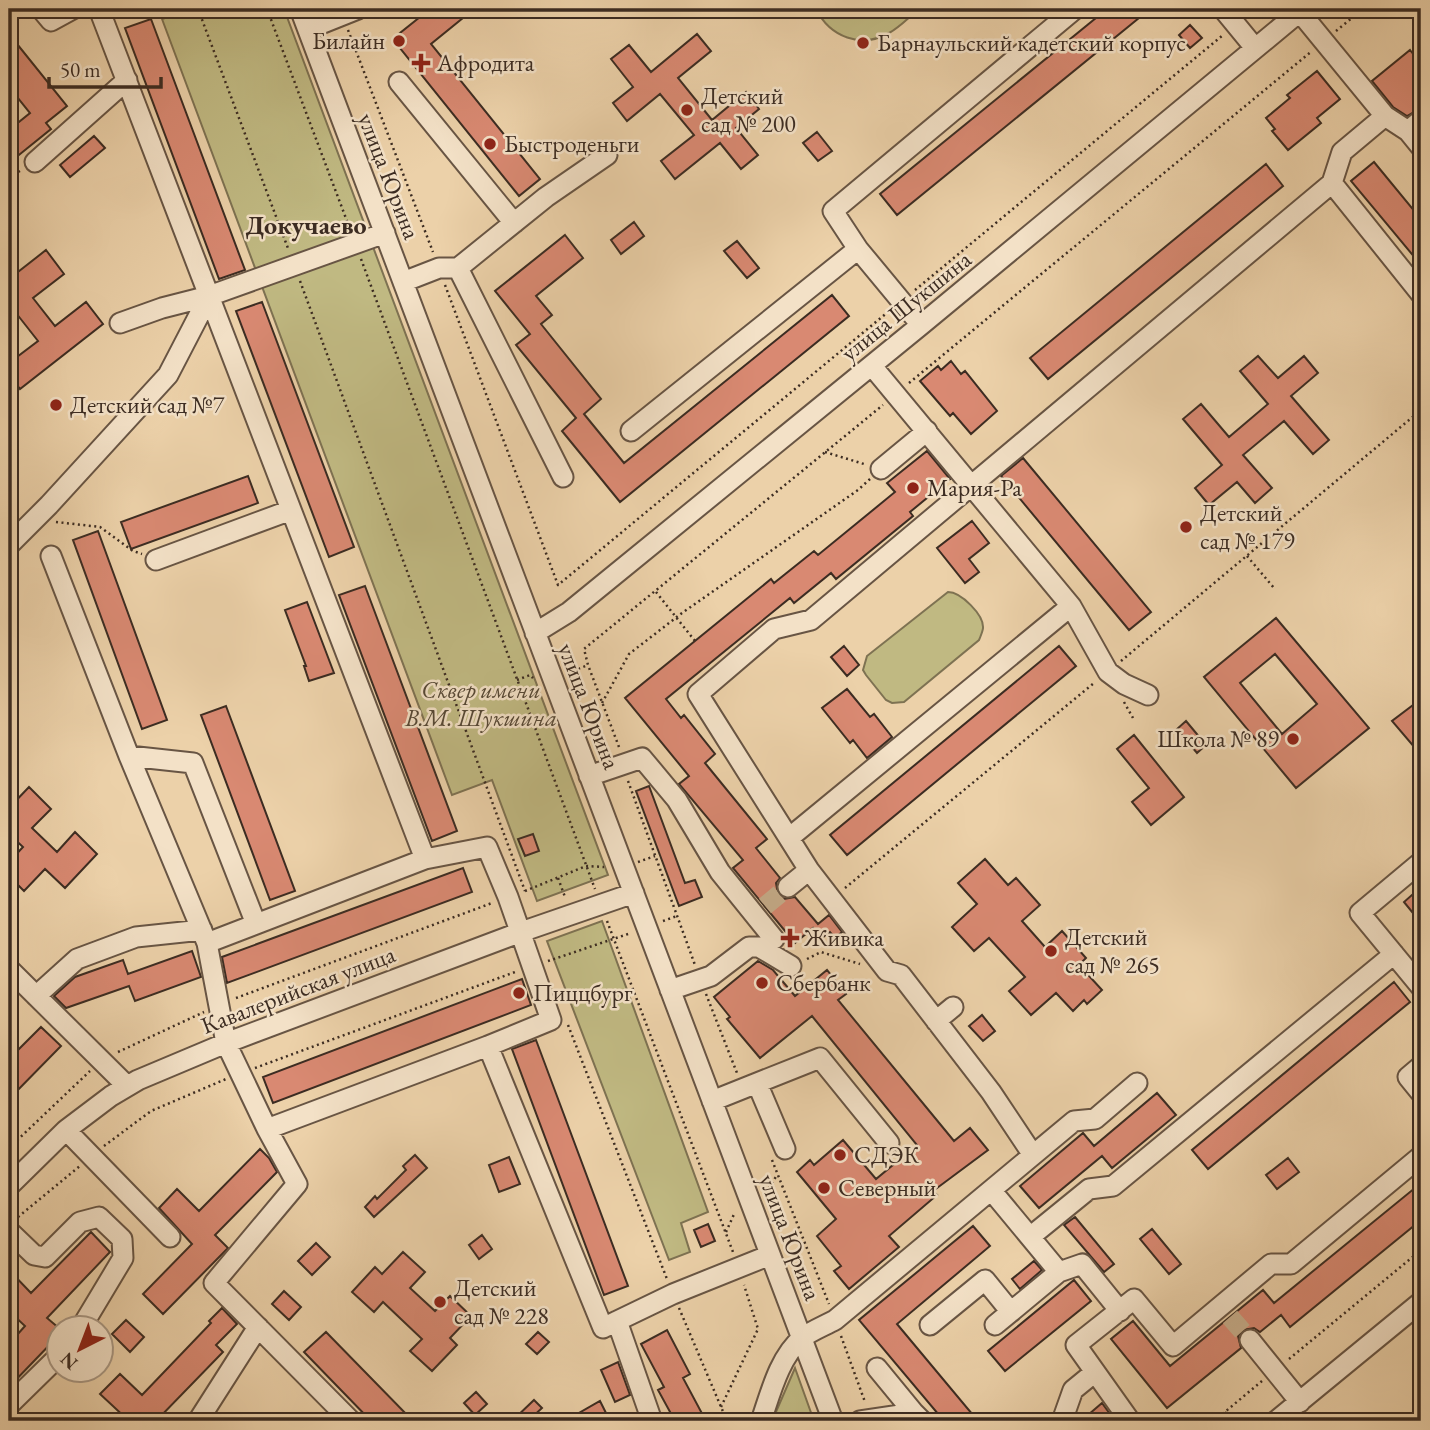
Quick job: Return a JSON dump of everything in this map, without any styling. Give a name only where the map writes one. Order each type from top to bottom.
[{"type":"street","points":[[41,9],[51,20],[73,9]]},
{"type":"street","points":[[99,9],[425,859]]},
{"type":"street","name":"улица Юрина","points":[[300,9],[833,1421]]},
{"type":"street","points":[[921,326],[858,248],[833,211],[1075,9]]},
{"type":"street","points":[[1223,9],[1255,48]]},
{"type":"street","points":[[1301,10],[1385,116],[1415,125],[1421,147]]},
{"type":"street","name":"улица Шукшина","points":[[535,633],[569,612],[872,366],[1301,10]]},
{"type":"street","points":[[308,29],[350,12]]},
{"type":"street","points":[[35,162],[127,80]]},
{"type":"street","points":[[399,82],[514,223]]},
{"type":"street","points":[[1034,1155],[991,1092],[901,975],[887,971],[809,870],[698,694],[774,629],[811,620],[974,486],[1332,183],[1342,152],[1385,116]]},
{"type":"street","points":[[403,282],[448,268],[607,155]]},
{"type":"street","points":[[1332,183],[1421,294]]},
{"type":"street","points":[[120,323],[162,308],[209,296],[385,233]]},
{"type":"street","points":[[631,431],[858,248]]},
{"type":"street","points":[[448,268],[563,477]]},
{"type":"street","points":[[9,544],[168,375],[209,296]]},
{"type":"street","points":[[872,366],[1071,606],[1108,672],[1124,684],[1148,695]]},
{"type":"street","points":[[881,469],[927,431]]},
{"type":"street","points":[[156,559],[291,510]]},
{"type":"street","points":[[51,556],[129,757],[205,937],[226,1043],[296,1184],[214,1283],[351,1421]]},
{"type":"street","points":[[789,838],[1071,606]]},
{"type":"street","points":[[129,757],[193,763],[256,924]]},
{"type":"street","points":[[589,776],[642,758],[677,800],[720,872],[760,911],[774,939]]},
{"type":"street","points":[[36,996],[77,960],[136,937],[205,937],[256,924],[425,859],[486,847],[517,894],[521,932],[551,1020],[267,1129]]},
{"type":"street","points":[[1421,862],[1360,913],[1421,987]]},
{"type":"street","points":[[788,887],[809,870]]},
{"type":"street","name":"Кавалерийская улица","points":[[9,1186],[66,1130],[127,1086],[226,1043],[521,932],[634,893]]},
{"type":"street","points":[[670,990],[711,976],[749,947],[759,947],[791,967]]},
{"type":"street","points":[[1030,1237],[1089,1189],[1113,1186],[1394,954]]},
{"type":"street","points":[[9,969],[127,1086]]},
{"type":"street","points":[[936,1021],[953,1007]]},
{"type":"street","points":[[488,1046],[603,1328],[673,1294],[770,1255]]},
{"type":"street","points":[[712,1101],[820,1058],[889,1143]]},
{"type":"street","points":[[1421,1066],[1408,1077],[1421,1093]]},
{"type":"street","points":[[761,1421],[781,1369],[802,1338],[835,1320],[1073,1121],[1095,1119],[1137,1083]]},
{"type":"street","points":[[750,1086],[776,1149]]},
{"type":"street","points":[[66,1130],[170,1237]]},
{"type":"street","points":[[1130,1421],[1076,1345],[1135,1299],[1173,1346],[1226,1311],[1270,1264],[1291,1264],[1421,1156]]},
{"type":"street","points":[[991,1190],[1059,1272]]},
{"type":"street","points":[[9,1231],[34,1255],[45,1257],[80,1222],[99,1217],[122,1239],[123,1258],[89,1314]]},
{"type":"street","points":[[995,1325],[1059,1272],[1083,1264],[1121,1311]]},
{"type":"street","points":[[930,1325],[985,1280],[1011,1312]]},
{"type":"street","points":[[1276,1421],[1421,1302]]},
{"type":"street","points":[[617,1321],[653,1421]]},
{"type":"street","points":[[198,1421],[258,1327]]},
{"type":"street","points":[[1250,1340],[1300,1402]]},
{"type":"street","points":[[9,1405],[46,1368]]},
{"type":"street","points":[[877,1368],[918,1417]]},
{"type":"street","points":[[1062,1421],[1073,1390],[1095,1372]]},
{"type":"street","points":[[866,1420],[918,1417]]},
{"type":"path","points":[[198,9],[295,265],[517,894]]},
{"type":"path","points":[[267,9],[738,1268],[758,1329],[721,1407]]},
{"type":"path","points":[[750,1086],[700,979],[584,649],[1363,9]]},
{"type":"path","points":[[350,12],[448,268],[558,585]]},
{"type":"path","points":[[832,898],[1421,410]]},
{"type":"path","points":[[825,452],[881,469]]},
{"type":"path","points":[[602,702],[629,654],[675,618],[859,489],[881,469]]},
{"type":"path","points":[[35,519],[100,527],[133,551],[156,559]]},
{"type":"path","points":[[1247,556],[1274,588]]},
{"type":"path","points":[[655,591],[695,641]]},
{"type":"path","points":[[567,673],[588,665]]},
{"type":"path","points":[[517,680],[530,676],[538,683]]},
{"type":"path","points":[[9,1149],[101,1060],[219,1004],[586,866],[624,868],[655,856]]},
{"type":"path","points":[[558,878],[566,900]]},
{"type":"path","points":[[9,1225],[91,1156],[151,1111],[240,1073],[533,965],[677,916]]},
{"type":"path","points":[[791,967],[821,952],[861,964]]},
{"type":"path","points":[[566,1018],[673,1294],[726,1421]]},
{"type":"path","points":[[776,1149],[866,1420]]},
{"type":"path","points":[[1214,1421],[1421,1250]]},
{"type":"path","points":[[1225,1412],[1233,1421]]},
{"type":"green space","name":"Сквер имени В.М. Шукшина","points":[[193,9],[284,9],[608,875],[537,901],[492,780],[452,795],[162,19]]},
{"type":"green space","points":[[816,9],[919,9],[893,31],[878,38],[857,40],[847,38],[829,27]]},
{"type":"green space","points":[[948,592],[965,600],[980,617],[983,628],[979,640],[904,702],[892,703],[886,700],[863,670],[867,656]]},
{"type":"green space","points":[[602,921],[708,1212],[681,1223],[690,1252],[669,1260],[547,941]]},
{"type":"green space","points":[[795,1368],[814,1421],[772,1421]]},
{"type":"building","points":[[430,9],[474,9],[431,44],[540,179],[519,196],[399,47],[406,41],[400,33]]},
{"type":"building","points":[[1107,9],[1150,9],[897,215],[880,194]]},
{"type":"building","points":[[151,19],[245,270],[219,279],[125,28]]},
{"type":"building","points":[[1190,25],[1202,38],[1190,48],[1179,35]]},
{"type":"building","points":[[9,34],[67,106],[46,123],[51,129],[9,163],[9,130],[30,113],[9,87]]},
{"type":"building","points":[[697,34],[711,51],[678,78],[712,120],[746,92],[759,109],[736,128],[758,155],[741,169],[720,143],[675,179],[661,161],[694,135],[660,94],[627,121],[613,103],[633,87],[611,59],[629,45],[651,72]]},
{"type":"building","points":[[1410,50],[1421,64],[1421,108],[1407,116],[1393,107],[1372,81]]},
{"type":"building","points":[[1317,71],[1340,99],[1317,118],[1321,123],[1288,150],[1272,131],[1275,129],[1266,118],[1290,98],[1287,95]]},
{"type":"building","points":[[817,132],[832,151],[818,161],[803,143]]},
{"type":"building","points":[[94,136],[105,148],[70,177],[60,165]]},
{"type":"building","points":[[1374,162],[1421,219],[1421,265],[1351,181]]},
{"type":"building","points":[[1266,164],[1283,186],[1048,379],[1030,358]]},
{"type":"building","points":[[634,222],[644,236],[621,254],[611,240]]},
{"type":"building","points":[[565,235],[583,258],[536,296],[552,315],[541,324],[601,399],[584,414],[624,463],[832,295],[849,316],[620,502],[562,431],[576,418],[516,345],[530,334],[495,291]]},
{"type":"building","points":[[737,241],[759,268],[747,278],[724,251]]},
{"type":"building","points":[[46,250],[64,274],[33,298],[55,326],[86,302],[103,324],[20,389],[9,374],[9,363],[38,341],[16,313],[9,318],[9,279]]},
{"type":"building","points":[[262,302],[354,547],[329,557],[236,311]]},
{"type":"building","points":[[1258,356],[1278,378],[1304,356],[1318,373],[1291,396],[1329,440],[1313,454],[1284,421],[1243,455],[1272,488],[1255,503],[1237,482],[1209,505],[1195,488],[1222,465],[1183,419],[1201,404],[1229,437],[1268,404],[1240,371]]},
{"type":"building","points":[[951,361],[961,374],[965,371],[997,411],[971,434],[953,413],[950,416],[920,381],[938,366],[941,370]]},
{"type":"building","points":[[927,451],[950,479],[910,512],[913,516],[836,579],[831,573],[794,603],[790,598],[666,699],[681,718],[684,715],[715,754],[705,763],[767,839],[756,848],[780,878],[776,883],[778,894],[784,899],[795,897],[818,924],[829,915],[842,932],[835,938],[830,932],[822,938],[813,928],[795,943],[733,868],[743,860],[679,784],[689,776],[625,698],[771,579],[774,583],[814,551],[818,555],[895,492],[887,483]]},
{"type":"building","points":[[1023,458],[1151,612],[1129,630],[1001,476]]},
{"type":"building","points":[[248,476],[258,503],[131,549],[121,522]]},
{"type":"building","points":[[972,521],[989,543],[969,559],[979,572],[965,583],[937,548]]},
{"type":"building","points":[[98,531],[167,720],[142,729],[73,540]]},
{"type":"building","points":[[365,586],[457,831],[432,841],[339,595]]},
{"type":"building","points":[[307,602],[334,673],[309,681],[285,610]]},
{"type":"building","points":[[1276,618],[1369,728],[1296,788],[1204,677]],"holes":[[[1275,654],[1317,704],[1282,734],[1240,683]]]},
{"type":"building","points":[[844,646],[859,665],[847,676],[831,657]]},
{"type":"building","points":[[1059,646],[1076,666],[847,855],[830,835]]},
{"type":"building","points":[[847,689],[870,717],[874,714],[892,737],[867,758],[853,740],[850,743],[822,708]]},
{"type":"building","points":[[1421,699],[1421,718],[1415,724],[1421,732],[1421,755],[1392,721]]},
{"type":"building","points":[[226,706],[295,891],[270,900],[201,715]]},
{"type":"building","points":[[1186,721],[1206,745],[1197,753],[1177,729]]},
{"type":"building","points":[[1134,735],[1184,797],[1151,825],[1132,802],[1149,788],[1117,749]]},
{"type":"building","points":[[649,786],[685,883],[695,880],[702,897],[679,906],[636,791]]},
{"type":"building","points":[[29,787],[51,809],[32,828],[57,852],[75,832],[97,854],[65,888],[45,869],[24,891],[9,876],[9,862],[23,847],[9,834],[9,808]]},
{"type":"building","points":[[533,834],[539,851],[525,856],[518,839]]},
{"type":"building","points":[[985,859],[1008,885],[1016,878],[1040,905],[1022,921],[1045,947],[1062,931],[1086,958],[1079,965],[1102,990],[1087,1004],[1084,1000],[1073,1011],[1056,993],[1031,1015],[1009,991],[1025,977],[989,938],[974,951],[952,927],[977,904],[958,883]]},
{"type":"building","points":[[463,868],[472,892],[227,983],[222,957]]},
{"type":"building","points":[[1421,887],[1421,923],[1404,902]]},
{"type":"building","points":[[192,951],[201,977],[135,1001],[129,986],[66,1008],[54,996],[75,977],[123,960],[128,974]]},
{"type":"building","points":[[758,961],[773,970],[795,996],[827,970],[846,994],[838,1000],[954,1141],[970,1128],[988,1150],[933,1191],[937,1195],[889,1236],[899,1247],[849,1289],[834,1271],[841,1266],[817,1236],[836,1219],[797,1172],[810,1160],[814,1165],[843,1140],[876,1179],[917,1145],[812,1016],[760,1058],[727,1019],[730,1017],[714,997]]},
{"type":"building","points":[[522,979],[531,1005],[273,1103],[263,1077]]},
{"type":"building","points":[[1394,982],[1410,1002],[1208,1169],[1192,1150]]},
{"type":"building","points":[[982,1015],[995,1031],[983,1041],[969,1026]]},
{"type":"building","points":[[41,1027],[61,1046],[9,1099],[9,1059]]},
{"type":"building","points":[[536,1040],[628,1286],[604,1295],[512,1049]]},
{"type":"building","points":[[1157,1093],[1176,1115],[1112,1168],[1102,1156],[1039,1208],[1020,1186],[1083,1133],[1094,1146]]},
{"type":"building","points":[[260,1149],[277,1172],[215,1235],[228,1248],[163,1314],[143,1294],[192,1244],[159,1208],[177,1189],[199,1211]]},
{"type":"building","points":[[415,1155],[427,1168],[374,1217],[365,1207],[375,1196],[377,1199],[406,1170],[403,1166]]},
{"type":"building","points":[[509,1157],[520,1184],[499,1192],[489,1165]]},
{"type":"building","points":[[1288,1158],[1299,1172],[1277,1189],[1266,1175]]},
{"type":"building","points":[[1421,1183],[1421,1220],[1290,1327],[1281,1315],[1260,1332],[1254,1328],[1243,1330],[1238,1336],[1241,1348],[1167,1408],[1111,1339],[1133,1321],[1170,1366],[1263,1290],[1274,1303]]},
{"type":"building","points":[[1075,1217],[1114,1264],[1104,1272],[1064,1225]]},
{"type":"building","points":[[708,1224],[715,1241],[701,1247],[694,1230]]},
{"type":"building","points":[[973,1226],[990,1246],[897,1324],[978,1421],[944,1421],[859,1320]]},
{"type":"building","points":[[1152,1229],[1181,1264],[1169,1274],[1140,1239]]},
{"type":"building","points":[[91,1232],[110,1252],[51,1314],[46,1314],[46,1349],[9,1387],[9,1344],[25,1326],[9,1311],[9,1270],[31,1293]]},
{"type":"building","points":[[482,1235],[492,1249],[479,1259],[469,1245]]},
{"type":"building","points":[[316,1243],[330,1257],[312,1275],[298,1261]]},
{"type":"building","points":[[403,1252],[425,1272],[410,1288],[435,1311],[450,1296],[471,1316],[450,1338],[457,1345],[432,1371],[410,1351],[422,1339],[383,1302],[374,1312],[352,1292],[375,1267],[382,1274]]},
{"type":"building","points":[[1034,1261],[1042,1270],[1020,1289],[1012,1279]]},
{"type":"building","points":[[1074,1280],[1091,1301],[1005,1371],[988,1351]]},
{"type":"building","points":[[284,1291],[301,1307],[289,1320],[272,1304]]},
{"type":"building","points":[[222,1308],[237,1324],[216,1345],[223,1352],[156,1421],[129,1421],[100,1394],[110,1384],[116,1384],[116,1378],[120,1374],[142,1395],[211,1323],[209,1321]]},
{"type":"building","points":[[126,1320],[144,1337],[130,1352],[116,1338],[116,1330]]},
{"type":"building","points":[[667,1330],[690,1374],[683,1378],[706,1421],[675,1421],[658,1390],[664,1387],[641,1344]]},
{"type":"building","points":[[326,1332],[413,1421],[371,1421],[304,1352]]},
{"type":"building","points":[[538,1332],[549,1342],[537,1354],[526,1344]]},
{"type":"building","points":[[618,1362],[630,1395],[615,1402],[601,1370]]},
{"type":"building","points":[[476,1392],[487,1404],[475,1415],[464,1403]]},
{"type":"building","points":[[534,1400],[542,1408],[528,1421],[512,1421]]},
{"type":"building","points":[[600,1401],[610,1421],[565,1421]]},
{"type":"building","points":[[1102,1403],[1115,1421],[1081,1421]]},
{"type":"tunnel","points":[[765,906],[788,887]]},
{"type":"tunnel","points":[[1230,1317],[1250,1340]]},
{"type":"place","name":"Билайн","points":[[399,41]]},
{"type":"place","name":"Барнаульский кадетский корпус","points":[[863,43]]},
{"type":"place","name":"Афродита","points":[[421,63]]},
{"type":"place","name":"Детский сад № 200","points":[[687,110]]},
{"type":"place","name":"Быстроденьги","points":[[490,144]]},
{"type":"place","name":"Детский сад №7","points":[[56,405]]},
{"type":"place","name":"Мария-Ра","points":[[913,488]]},
{"type":"place","name":"Детский сад № 179","points":[[1186,527]]},
{"type":"place","name":"Школа № 89","points":[[1293,739]]},
{"type":"place","name":"Живика","points":[[790,938]]},
{"type":"place","name":"Детский сад № 265","points":[[1051,951]]},
{"type":"place","name":"Сбербанк","points":[[762,983]]},
{"type":"place","name":"Пиццбург","points":[[519,993]]},
{"type":"place","name":"СДЭК","points":[[840,1155]]},
{"type":"place","name":"Северный","points":[[824,1188]]},
{"type":"place","name":"Детский сад № 228","points":[[440,1302]]},
{"type":"district","name":"Докучаево","points":[[306,225]]}]
